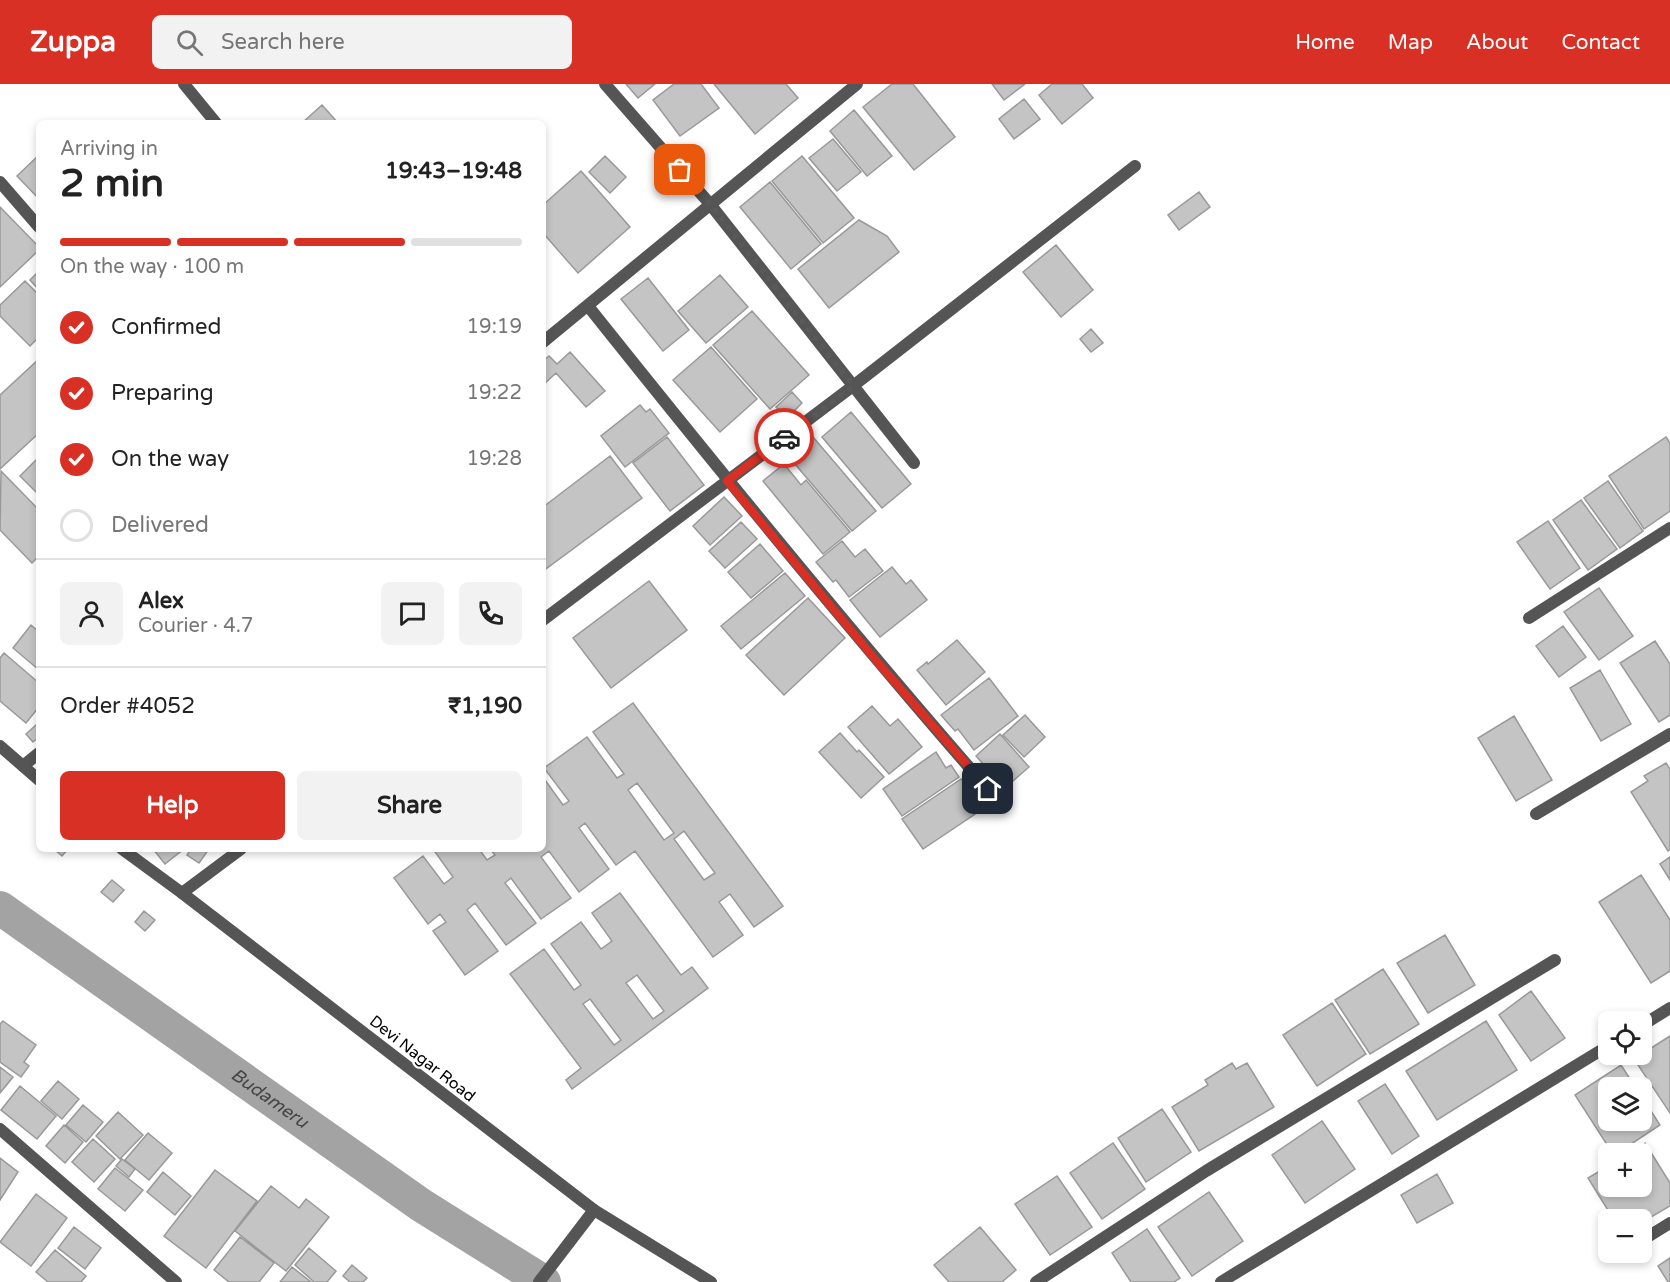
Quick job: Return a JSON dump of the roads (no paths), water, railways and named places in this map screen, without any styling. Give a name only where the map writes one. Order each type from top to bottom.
[{"type":"street","points":[[184,84],[214,120]]},
{"type":"street","points":[[605,84],[710,204],[914,463]]},
{"type":"street","points":[[546,340],[857,84]]},
{"type":"street","points":[[546,618],[853,386],[1135,166]]},
{"type":"street","points":[[0,182],[36,224]]},
{"type":"street","points":[[588,306],[727,481],[879,664],[988,789]]},
{"type":"street","points":[[1528,618],[1670,528]]},
{"type":"street","points":[[1536,814],[1670,734]]},
{"type":"street","points":[[0,746],[36,777]]},
{"type":"street","points":[[23,766],[36,755]]},
{"type":"street","name":"Devi Nagar Road","points":[[126,852],[594,1210],[711,1282]]},
{"type":"street","points":[[182,893],[237,852]]},
{"type":"street","points":[[1036,1282],[1206,1171],[1555,960]]},
{"type":"street","points":[[1652,1019],[1670,1008]]},
{"type":"street","points":[[1221,1282],[1598,1052]]},
{"type":"street","points":[[0,1129],[176,1282]]},
{"type":"street","points":[[539,1282],[594,1210]]},
{"type":"street","points":[[1652,1234],[1670,1223]]},
{"type":"waterway","name":"Budameru","points":[[0,908],[421,1205],[544,1282]]}]
